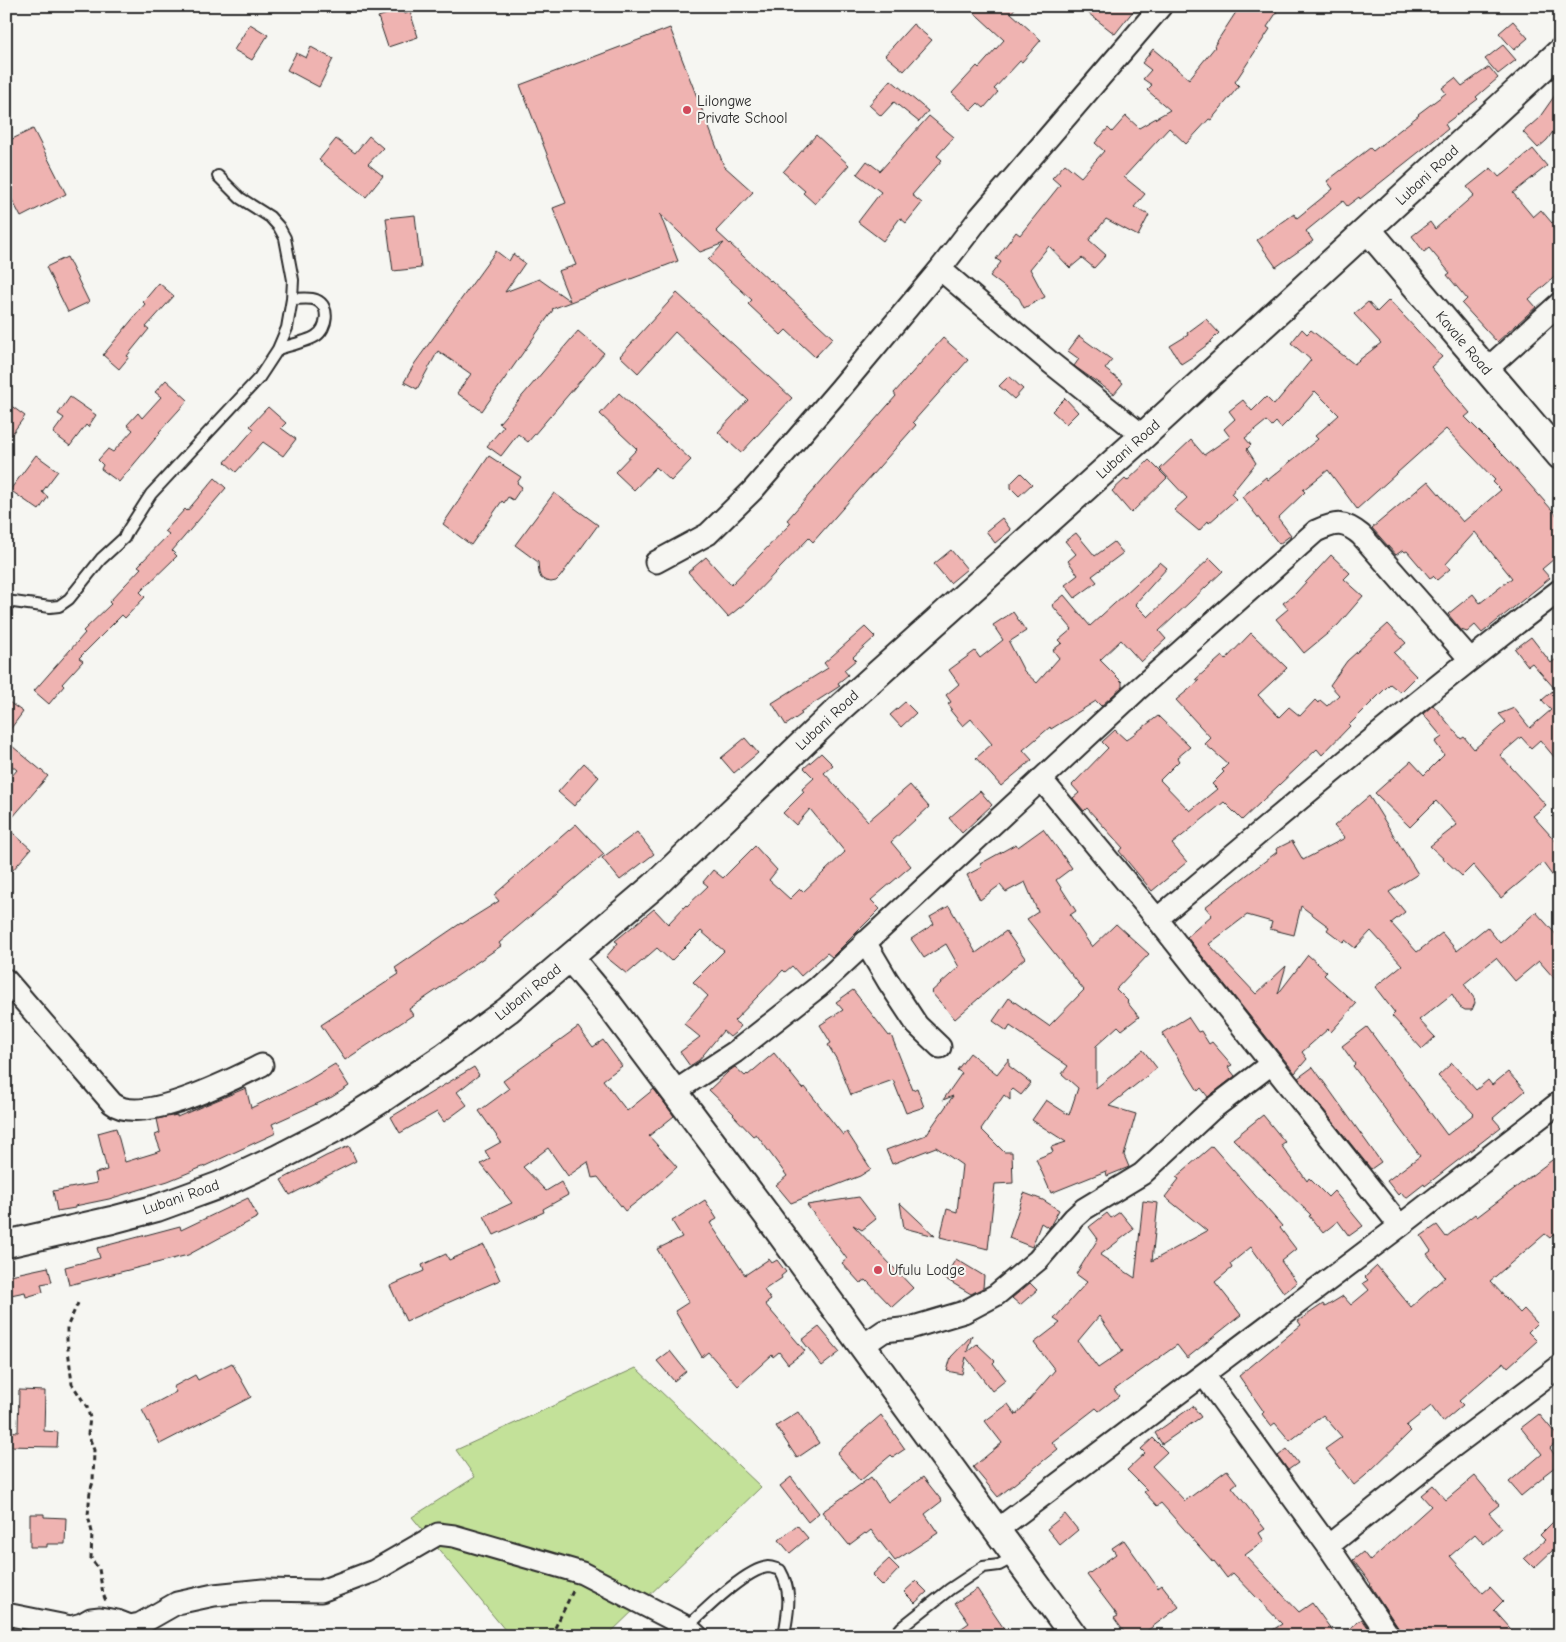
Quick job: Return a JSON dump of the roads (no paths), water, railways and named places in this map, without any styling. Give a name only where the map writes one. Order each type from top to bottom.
[{"type":"street","points":[[656,562],[708,534],[753,490],[940,269],[980,216],[1161,6]]},
{"type":"street","name":"Lubani Road","points":[[6,1244],[157,1208],[220,1184],[278,1158],[336,1128],[379,1101],[444,1057],[508,1010],[654,886],[841,707],[1143,436],[1560,52]]},
{"type":"street","name":"Kavale Road","points":[[1368,230],[1560,456]]},
{"type":"street","points":[[940,269],[1051,363],[1143,436]]},
{"type":"street","points":[[1487,369],[1560,303]]},
{"type":"street","points":[[674,1092],[735,1052],[818,987],[864,942],[1136,691],[1316,531],[1328,525],[1340,524],[1352,527],[1470,658]]},
{"type":"street","points":[[1157,919],[1470,658],[1560,590]]},
{"type":"street","points":[[1041,779],[1157,919],[1400,1226]]},
{"type":"street","points":[[864,942],[917,1025],[940,1047]]},
{"type":"street","points":[[570,958],[606,1002],[766,1214],[1074,1636]]},
{"type":"street","points":[[6,980],[112,1103],[122,1108],[141,1110],[161,1107],[219,1085],[262,1065]]},
{"type":"street","points":[[862,1346],[884,1331],[910,1328],[964,1312],[996,1296],[1038,1260],[1084,1209],[1142,1174],[1211,1110],[1271,1064]]},
{"type":"street","points":[[997,1530],[1400,1226],[1560,1102]]},
{"type":"street","points":[[1328,1546],[1443,1454],[1560,1366]]},
{"type":"street","points":[[1204,1375],[1328,1546],[1389,1636]]},
{"type":"street","points":[[6,1614],[71,1627],[91,1619],[100,1618],[130,1626],[137,1625],[177,1603],[214,1595],[263,1590],[321,1592],[374,1571],[438,1534],[454,1536],[582,1573],[692,1632]]},
{"type":"lane","points":[[6,601],[50,607],[59,606],[69,599],[101,559],[124,538],[151,494],[259,378],[278,349],[287,328],[292,299],[293,280],[285,238],[279,227],[270,217],[240,198],[218,176]]},
{"type":"lane","points":[[278,349],[316,337],[323,328],[326,315],[323,304],[315,299],[292,299]]},
{"type":"lane","points":[[894,1636],[902,1627],[950,1589],[983,1567],[999,1566],[1016,1556]]},
{"type":"lane","points":[[692,1632],[734,1585],[759,1569],[770,1567],[780,1570],[786,1582],[789,1601],[784,1636]]},
{"type":"place","name":"Lilongwe Private School","points":[[687,110]]},
{"type":"place","name":"Ufulu Lodge","points":[[878,1270]]}]
